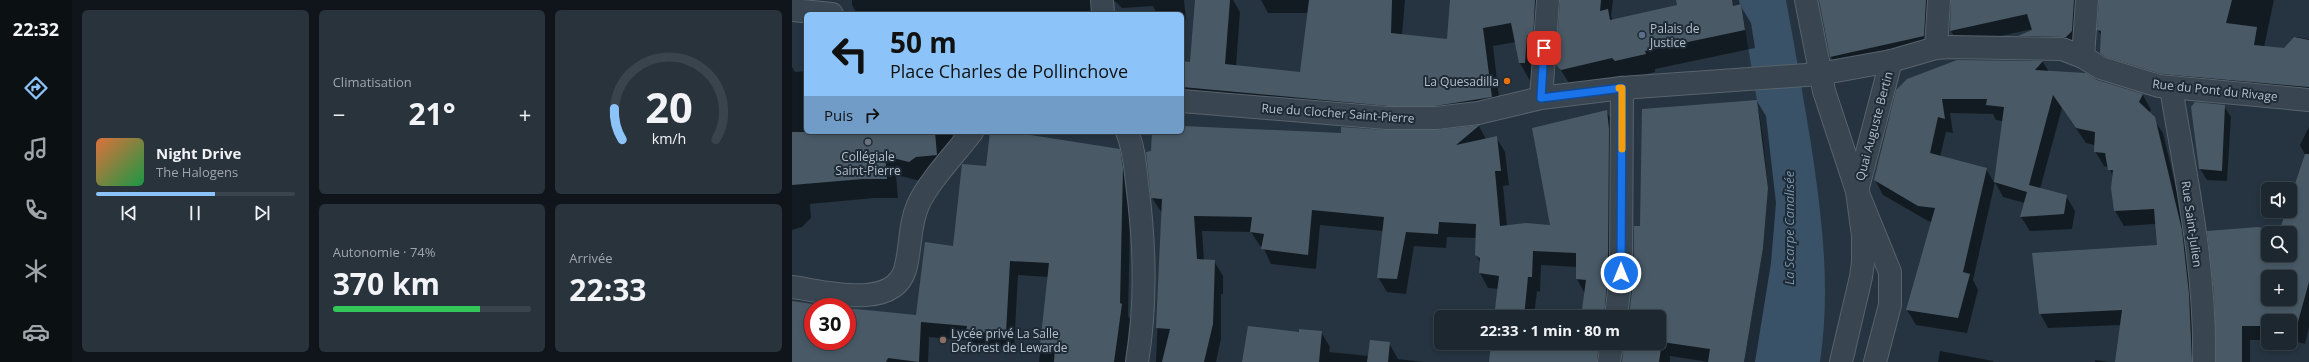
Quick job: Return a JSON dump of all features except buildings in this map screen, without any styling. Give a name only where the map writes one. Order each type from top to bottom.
[{"type":"street","points":[[829,0],[832,12]]},
{"type":"street","points":[[1102,0],[1103,12]]},
{"type":"street","points":[[1541,98],[1548,0]]},
{"type":"street","name":"Quai Auguste Bertin","points":[[1806,0],[1814,75],[1857,191],[1890,272],[1890,304],[1875,362]]},
{"type":"street","points":[[1936,48],[1939,0]]},
{"type":"street","points":[[2083,57],[2087,0]]},
{"type":"street","points":[[792,10],[812,12]]},
{"type":"street","name":"Rue du Pont du Rivage","points":[[1622,88],[1814,75],[1891,61],[1936,48],[2062,49],[2083,57],[2101,68],[2171,88],[2309,100]]},
{"type":"street","name":"Quai Auguste Bertin","points":[[1841,362],[1863,262],[1857,191],[1891,61]]},
{"type":"street","points":[[1617,310],[1621,273],[1622,88]]},
{"type":"street","name":"Rue du Clocher Saint-Pierre","points":[[1184,102],[1411,118],[1478,113],[1541,98],[1622,88]]},
{"type":"street","name":"Rue Saint-Julien","points":[[2171,88],[2198,264],[2203,319],[2204,362]]},
{"type":"street","points":[[792,287],[865,296],[886,292],[893,287],[904,271],[918,205],[971,134]]},
{"type":"street","points":[[1128,134],[1132,147],[1141,211],[1144,259],[1143,306],[1137,362]]},
{"type":"street","points":[[1609,362],[1611,350]]},
{"type":"water","name":"La Scarpe Canalisée","points":[[1732,0],[1786,0],[1811,144],[1822,226],[1825,307],[1820,362],[1744,362],[1763,248],[1768,187],[1763,137],[1741,4],[1733,6]]},
{"type":"slow traffic","points":[[1619,88],[1622,88],[1622,149]]},
{"type":"place","name":"Palais de Justice","points":[[1642,35]]},
{"type":"place","name":"La Quesadilla","points":[[1507,81]]},
{"type":"place","name":"Collégiale Saint-Pierre","points":[[868,142]]},
{"type":"place","name":"Lycée privé La Salle Deforest de Lewarde","points":[[943,340]]},
{"type":"route","points":[[1544,48],[1541,98],[1622,88],[1621,273]]}]
